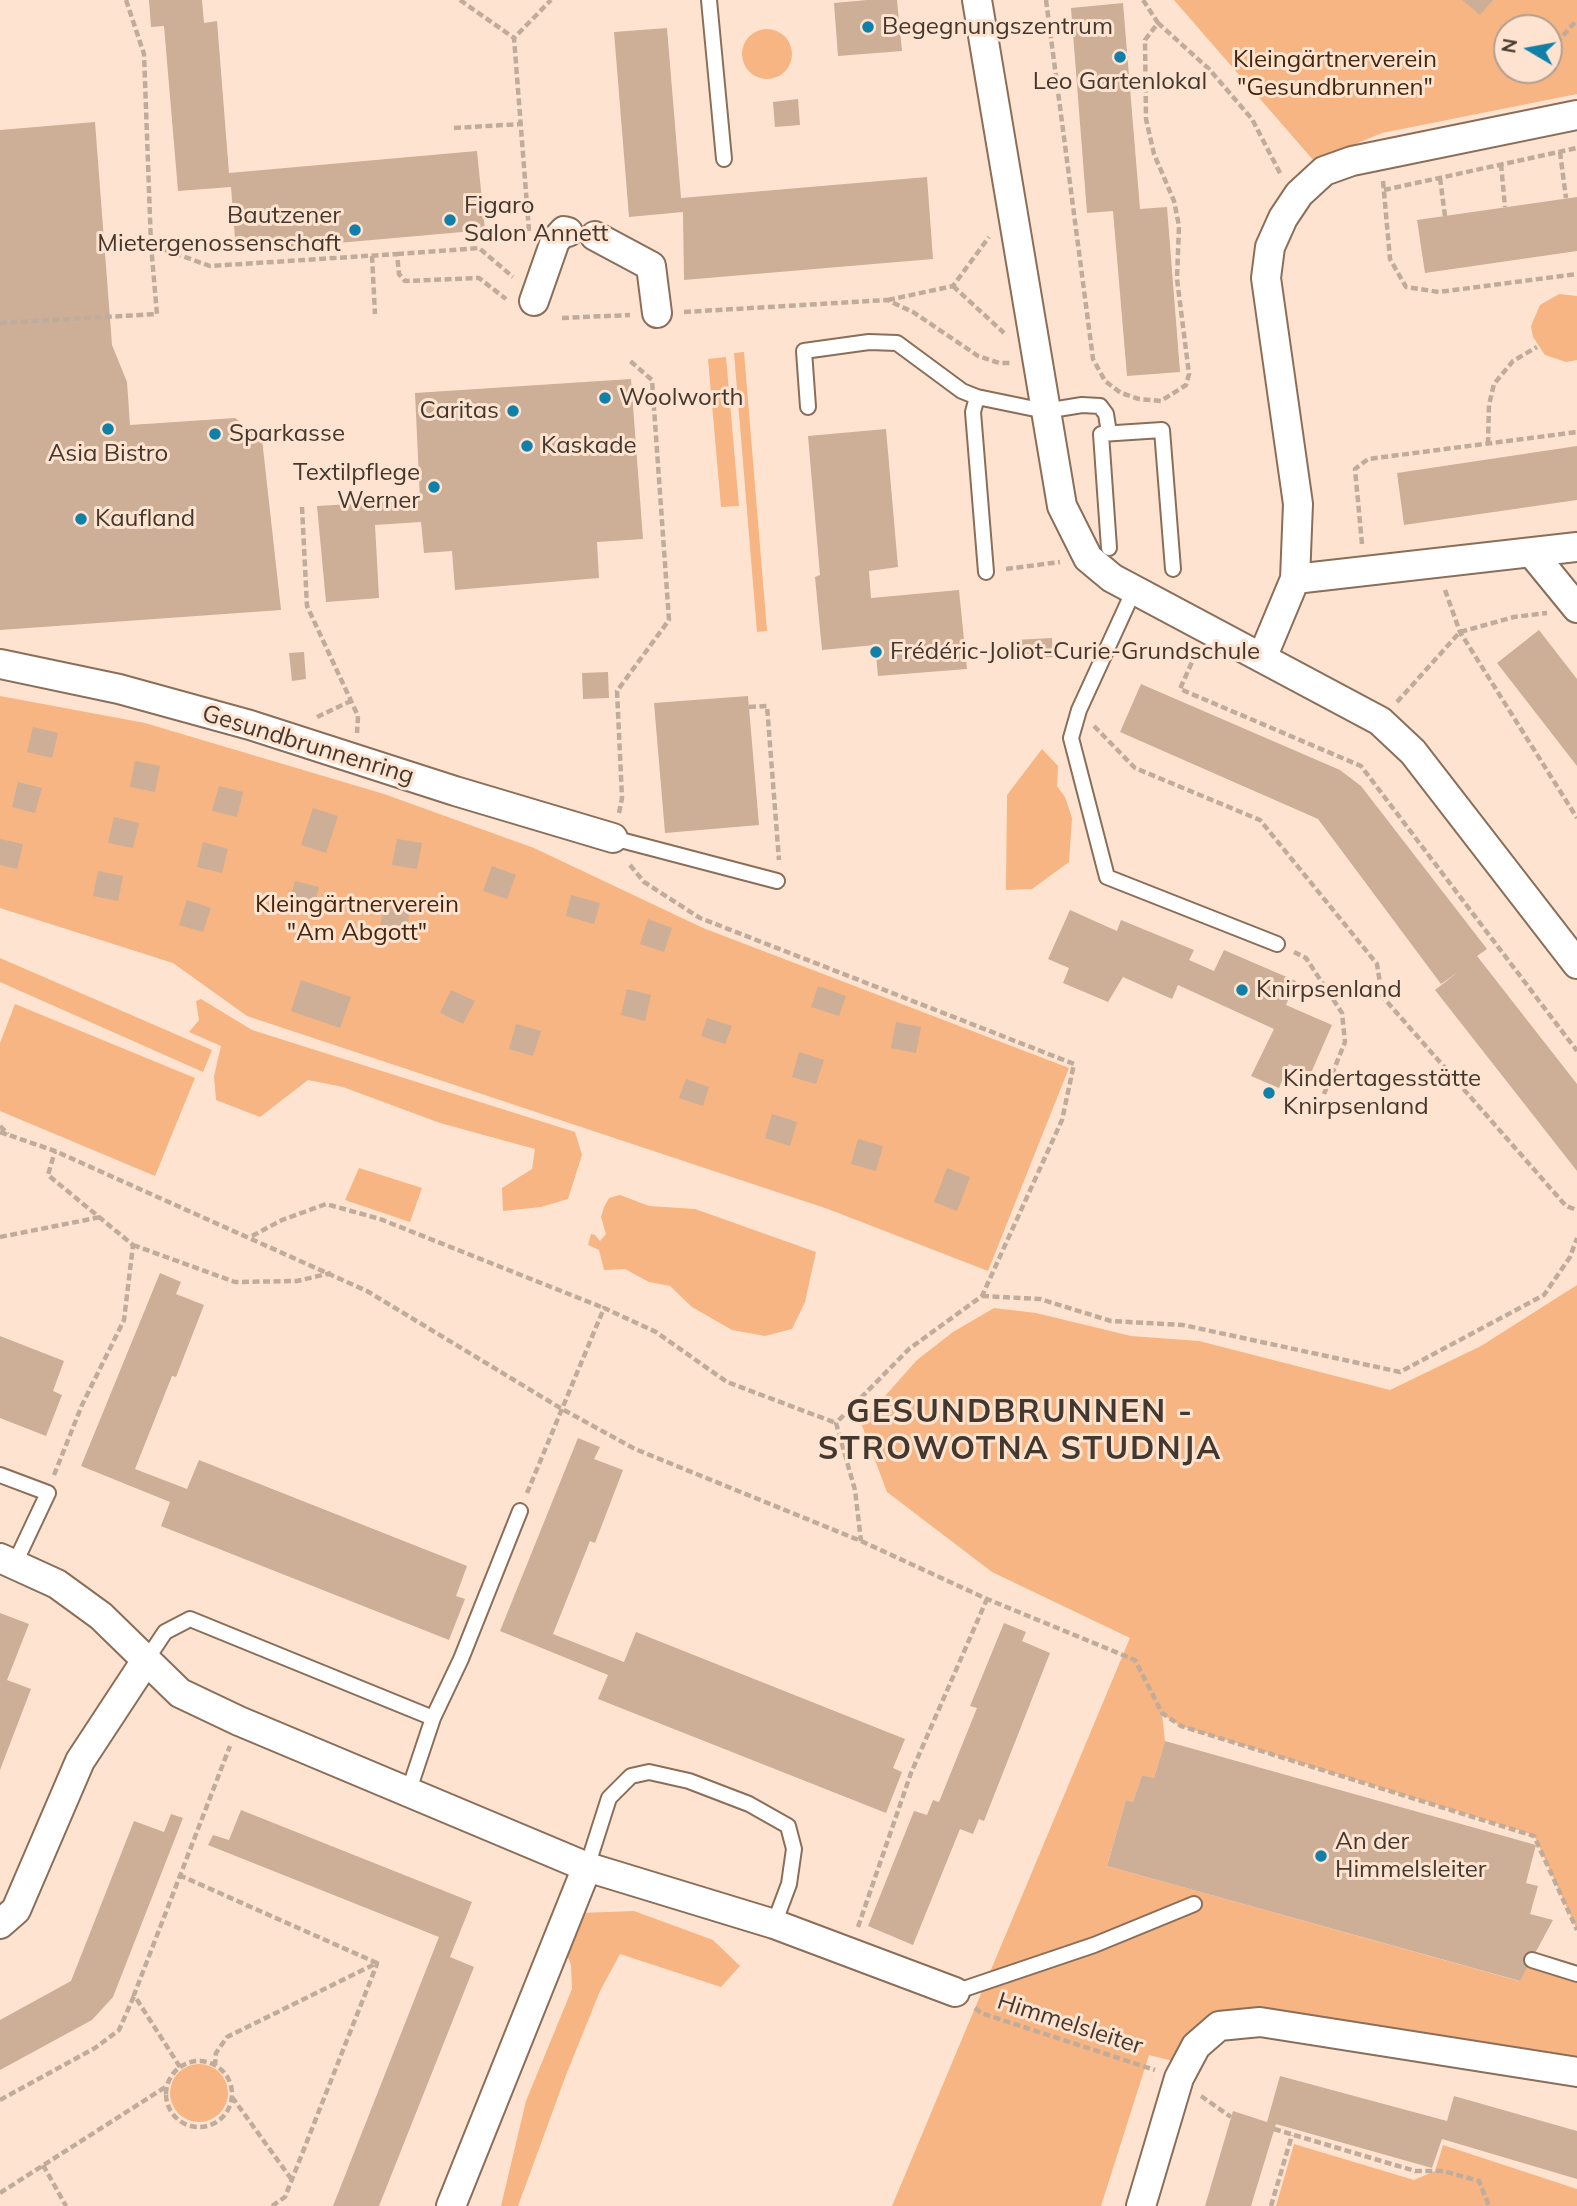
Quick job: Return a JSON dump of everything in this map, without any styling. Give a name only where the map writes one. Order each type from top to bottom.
[{"type":"street","points":[[977,0],[1062,506],[1099,553],[1112,578],[1208,626],[1380,721],[1413,752],[1577,964]]},
{"type":"street","points":[[1262,658],[1295,579],[1298,504],[1266,278],[1270,247],[1283,218],[1298,194],[1324,172],[1380,155],[1577,115]]},
{"type":"street","points":[[534,301],[555,241],[564,231],[581,234],[652,267],[657,313]]},
{"type":"street","points":[[1295,579],[1577,547]]},
{"type":"street","points":[[1532,553],[1565,610]]},
{"type":"street","name":"Gesundbrunnenring","points":[[0,664],[132,692],[350,758],[458,784],[581,822],[613,838]]},
{"type":"street","points":[[8,1560],[57,1584],[101,1616],[145,1662],[180,1693],[239,1721],[587,1867],[774,1924],[955,1992]]},
{"type":"street","points":[[0,1924],[16,1910],[80,1761],[145,1662]]},
{"type":"street","points":[[451,2206],[587,1867]]},
{"type":"street","points":[[1141,2206],[1179,2078],[1196,2046],[1219,2026],[1260,2022],[1577,2072]]},
{"type":"lane","points":[[709,0],[724,159]]},
{"type":"lane","points":[[808,407],[804,351],[869,342],[897,343],[962,391],[977,397],[1045,411],[1082,405],[1100,406],[1106,414],[1109,433]]},
{"type":"lane","points":[[977,397],[973,412],[986,572]]},
{"type":"lane","points":[[1099,553],[1101,434],[1163,430],[1172,569]]},
{"type":"lane","points":[[1134,590],[1079,710],[1072,738],[1107,877],[1277,944]]},
{"type":"lane","points":[[613,838],[774,880]]},
{"type":"lane","points":[[0,1475],[48,1493],[8,1560]]},
{"type":"lane","points":[[408,1793],[433,1718],[461,1659],[520,1511]]},
{"type":"lane","points":[[145,1662],[165,1632],[190,1619],[433,1718]]},
{"type":"lane","points":[[587,1867],[609,1798],[631,1776],[649,1772],[688,1781],[749,1804],[788,1826],[794,1849],[789,1884],[774,1924]]},
{"type":"lane","points":[[955,1992],[1094,1944],[1194,1904]]},
{"type":"lane","points":[[1532,1960],[1577,1974]]},
{"type":"path","points":[[0,323],[157,314],[151,246],[144,54],[127,0]]},
{"type":"path","points":[[460,0],[514,38]]},
{"type":"path","points":[[529,233],[514,38],[551,0]]},
{"type":"path","points":[[1046,0],[1093,359],[1105,381],[1121,393],[1139,400],[1161,401],[1186,385],[1189,374],[1177,279],[1179,226],[1174,201],[1154,154],[1146,119],[1145,40],[1158,23]]},
{"type":"path","points":[[1143,0],[1158,23],[1209,69],[1252,119],[1280,174],[1298,194]]},
{"type":"path","points":[[1563,36],[1577,20]]},
{"type":"path","points":[[454,128],[521,124]]},
{"type":"path","points":[[1384,190],[1577,148]]},
{"type":"path","points":[[1560,152],[1566,198]]},
{"type":"path","points":[[1380,155],[1390,259],[1406,287],[1439,292],[1577,274]]},
{"type":"path","points":[[1501,164],[1505,207]]},
{"type":"path","points":[[1440,178],[1445,216]]},
{"type":"path","points":[[887,300],[953,286],[996,227]]},
{"type":"path","points":[[151,246],[210,266],[479,248],[514,278]]},
{"type":"path","points":[[397,254],[400,274],[405,281],[479,278],[506,299]]},
{"type":"path","points":[[372,256],[375,314]]},
{"type":"path","points":[[953,286],[1011,339]]},
{"type":"path","points":[[1488,444],[1489,405],[1494,384],[1513,361],[1538,347]]},
{"type":"path","points":[[629,360],[652,380],[669,620],[617,691],[622,798],[613,838],[644,882],[699,918],[1074,1064],[1062,1120],[982,1296],[909,1349],[836,1423]]},
{"type":"path","points":[[1371,571],[1359,534],[1355,469],[1368,459],[1577,432]]},
{"type":"path","points":[[302,508],[307,606],[358,716],[358,730],[350,758]]},
{"type":"path","points":[[986,572],[1099,553]]},
{"type":"path","points":[[1436,563],[1460,632],[1577,818]]},
{"type":"path","points":[[1380,721],[1460,632],[1514,617],[1565,610]]},
{"type":"path","points":[[1208,626],[1180,689],[1361,766],[1577,1051]]},
{"type":"path","points":[[749,707],[767,706],[780,849],[774,880]]},
{"type":"path","points":[[1079,710],[1135,768],[1260,820],[1377,964],[1382,996],[1566,1206],[1577,1210]]},
{"type":"path","points":[[1277,944],[1306,958],[1342,1013],[1345,1042],[1324,1094]]},
{"type":"path","points":[[0,1126],[9,1134]]},
{"type":"path","points":[[0,1132],[54,1151],[331,1273],[367,1291],[562,1409],[635,1449],[860,1541],[987,1599],[1135,1660],[1162,1713],[1181,1726],[1534,1836],[1577,1930]]},
{"type":"path","points":[[54,1151],[48,1175],[133,1245],[235,1282],[297,1281],[331,1273]]},
{"type":"path","points":[[251,1236],[282,1220],[326,1204],[380,1219],[604,1308],[656,1332],[727,1382],[836,1423]]},
{"type":"path","points":[[0,1237],[101,1217]]},
{"type":"path","points":[[982,1296],[1040,1299],[1111,1321],[1183,1325],[1400,1372],[1544,1295],[1570,1257],[1577,1238]]},
{"type":"path","points":[[48,1493],[82,1405],[124,1321],[133,1245]]},
{"type":"path","points":[[520,1511],[604,1308]]},
{"type":"path","points":[[836,1423],[855,1490],[860,1541]]},
{"type":"path","points":[[849,1951],[911,1773],[987,1599]]},
{"type":"path","points":[[0,2100],[95,2048],[119,2030],[239,1721]]},
{"type":"path","points":[[179,1875],[377,1963]]},
{"type":"path","points":[[215,2065],[216,2053],[228,2037],[377,1963]]},
{"type":"path","points":[[272,2206],[285,2197],[377,1963]]},
{"type":"path","name":"Himmelsleiter","points":[[955,1992],[981,2013],[1179,2078]]},
{"type":"path","points":[[134,1995],[180,2067]]},
{"type":"path","points":[[0,2193],[167,2085],[180,2067],[194,2061],[215,2065],[230,2081],[231,2096],[226,2113],[218,2121],[198,2127],[178,2119],[170,2111],[166,2101],[167,2085]]},
{"type":"path","points":[[231,2096],[292,2180]]},
{"type":"path","points":[[1213,2105],[1231,2116]]},
{"type":"path","points":[[1274,2129],[1415,2171],[1443,2171],[1479,2181],[1489,2206]]},
{"type":"path","points":[[1271,2206],[1292,2134]]},
{"type":"path","points":[[43,2165],[66,2206]]},
{"type":"green space","name":"Kleingärtnerverein \"Gesundbrunnen\"","points":[[1174,0],[1577,0],[1577,94],[1382,133],[1314,161]]},
{"type":"green space","points":[[767,29],[785,36],[792,54],[785,72],[767,79],[749,72],[742,54],[749,36]]},
{"type":"green space","points":[[1559,294],[1577,296],[1577,360],[1566,362],[1545,355],[1533,337],[1531,326],[1540,305]]},
{"type":"green space","points":[[744,352],[767,631],[757,632],[734,353]]},
{"type":"green space","points":[[726,357],[739,506],[721,507],[708,359]]},
{"type":"green space","name":"Kleingärtnerverein \"Am Abgott\"","points":[[0,696],[145,723],[384,794],[534,848],[703,928],[1069,1068],[988,1271],[828,1209],[247,1016],[173,963],[0,908]]},
{"type":"green space","points":[[1042,749],[1058,766],[1057,786],[1065,797],[1072,818],[1069,862],[1032,889],[1006,890],[1007,795]]},
{"type":"green space","points":[[0,958],[212,1050],[203,1072],[0,982]]},
{"type":"green space","points":[[201,999],[252,1030],[575,1132],[582,1155],[568,1199],[541,1207],[503,1211],[502,1188],[532,1169],[535,1149],[440,1123],[343,1087],[308,1080],[260,1117],[216,1100],[214,1076],[221,1046],[189,1032],[199,1020],[196,1001]]},
{"type":"green space","points":[[15,1004],[195,1078],[155,1176],[0,1111],[0,1043]]},
{"type":"green space","points":[[359,1168],[422,1188],[410,1222],[345,1200]]},
{"type":"green space","points":[[620,1195],[649,1206],[695,1209],[816,1252],[805,1302],[792,1329],[765,1336],[732,1330],[692,1307],[670,1286],[649,1282],[625,1269],[604,1270],[599,1250],[588,1245],[591,1234],[600,1241],[606,1234],[601,1217],[604,1207],[609,1198]]},
{"type":"green space","points":[[1577,1285],[1577,1930],[1534,1835],[1181,1726],[1162,1714],[1165,1741],[1154,1778],[1142,1775],[1133,1802],[1126,1800],[1107,1866],[1519,1981],[1532,1960],[1577,1975],[1577,2066],[1218,2010],[1188,2034],[1173,2061],[1149,2055],[1101,2206],[892,2206],[1130,1638],[992,1572],[887,1492],[861,1423],[917,1360],[953,1332],[994,1308],[1036,1313],[1131,1336],[1199,1341],[1390,1390],[1481,1346]]},
{"type":"green space","points":[[634,1911],[713,1940],[740,1966],[721,1987],[620,1954],[600,1991],[566,2075],[518,2206],[501,2206],[526,2101],[572,1989],[571,1965],[563,1945],[580,1913]]},
{"type":"green space","points":[[199,2064],[220,2072],[228,2093],[220,2114],[199,2122],[178,2114],[170,2093],[178,2072]]},
{"type":"green space","points":[[1294,2144],[1414,2180],[1435,2171],[1443,2145],[1577,2189],[1577,2206],[1276,2206]]},
{"type":"building","points":[[149,0],[202,0],[204,23],[217,21],[229,173],[477,151],[485,230],[236,252],[231,187],[178,191],[164,26],[151,27]]},
{"type":"building","name":"Begegnungszentrum","points":[[897,0],[902,51],[838,56],[834,3]]},
{"type":"building","points":[[1462,0],[1493,0],[1480,15]]},
{"type":"building","points":[[1123,3],[1140,209],[1167,207],[1180,372],[1127,376],[1113,211],[1087,213],[1071,8]]},
{"type":"building","points":[[667,28],[681,198],[927,177],[933,259],[684,280],[683,212],[629,217],[614,32]]},
{"type":"building","points":[[798,99],[800,125],[775,127],[773,102]]},
{"type":"building","points":[[95,122],[112,345],[127,382],[130,425],[235,418],[262,439],[281,610],[0,630],[0,130]]},
{"type":"building","points":[[1577,197],[1577,251],[1425,273],[1417,220]]},
{"type":"building","name":"Kaskade","points":[[631,379],[643,539],[597,542],[599,578],[455,590],[452,551],[424,553],[421,522],[375,525],[379,598],[326,602],[317,506],[420,500],[415,393]]},
{"type":"building","points":[[886,429],[898,567],[869,571],[871,598],[959,590],[967,669],[878,676],[875,645],[822,650],[815,577],[820,575],[808,436]]},
{"type":"building","points":[[1577,446],[1577,500],[1404,525],[1397,473]]},
{"type":"building","points":[[1539,630],[1577,679],[1577,766],[1497,663]]},
{"type":"building","points":[[1052,638],[1053,657],[1015,659],[1014,640]]},
{"type":"building","points":[[304,652],[306,679],[292,681],[289,653]]},
{"type":"building","points":[[608,672],[609,698],[583,699],[582,673]]},
{"type":"building","points":[[1141,684],[1340,770],[1361,786],[1487,949],[1477,956],[1577,1084],[1577,1171],[1435,990],[1458,972],[1441,984],[1318,819],[1120,732]]},
{"type":"building","points":[[748,696],[759,825],[665,833],[654,703]]},
{"type":"building","points":[[33,727],[58,733],[52,758],[27,752]]},
{"type":"building","points":[[135,761],[160,766],[155,792],[130,787]]},
{"type":"building","points":[[18,782],[42,788],[35,813],[12,807]]},
{"type":"building","points":[[219,786],[243,792],[237,817],[212,811]]},
{"type":"building","points":[[313,808],[338,816],[326,853],[301,845]]},
{"type":"building","points":[[114,817],[139,823],[133,848],[108,843]]},
{"type":"building","points":[[0,839],[23,844],[17,869],[0,865]]},
{"type":"building","points":[[397,839],[422,843],[417,869],[392,865]]},
{"type":"building","points":[[203,842],[228,849],[222,873],[197,867]]},
{"type":"building","points":[[492,866],[516,875],[507,899],[483,891]]},
{"type":"building","points":[[98,871],[123,876],[118,901],[93,896]]},
{"type":"building","points":[[295,881],[319,887],[312,913],[288,907]]},
{"type":"building","points":[[571,895],[600,903],[594,924],[566,916]]},
{"type":"building","points":[[187,900],[211,908],[203,932],[179,925]]},
{"type":"building","points":[[384,906],[410,911],[405,937],[379,932]]},
{"type":"building","name":"Knirpsenland","points":[[1070,910],[1117,931],[1121,920],[1194,950],[1189,960],[1214,971],[1224,950],[1296,981],[1286,1005],[1332,1025],[1311,1073],[1289,1064],[1279,1088],[1251,1076],[1274,1029],[1178,985],[1172,999],[1123,977],[1108,1002],[1063,983],[1069,968],[1048,959]]},
{"type":"building","points":[[648,919],[672,928],[664,952],[640,944]]},
{"type":"building","points":[[301,980],[351,997],[340,1028],[291,1011]]},
{"type":"building","points":[[818,986],[846,996],[839,1016],[811,1007]]},
{"type":"building","points":[[627,989],[651,995],[645,1021],[621,1015]]},
{"type":"building","points":[[451,990],[475,1001],[463,1024],[440,1013]]},
{"type":"building","points":[[707,1018],[732,1026],[725,1044],[701,1036]]},
{"type":"building","points":[[896,1022],[921,1027],[916,1053],[891,1048]]},
{"type":"building","points":[[516,1024],[541,1031],[533,1056],[509,1049]]},
{"type":"building","points":[[799,1052],[824,1060],[816,1084],[792,1077]]},
{"type":"building","points":[[686,1079],[709,1087],[703,1106],[679,1098]]},
{"type":"building","points":[[772,1114],[797,1122],[790,1146],[765,1138]]},
{"type":"building","points":[[858,1139],[883,1146],[876,1171],[851,1164]]},
{"type":"building","points":[[947,1168],[970,1177],[957,1211],[934,1202]]},
{"type":"building","points":[[160,1273],[181,1282],[176,1294],[204,1305],[176,1377],[172,1376],[135,1469],[187,1489],[199,1460],[467,1566],[456,1596],[465,1599],[449,1640],[161,1526],[170,1502],[81,1466]]},
{"type":"building","points":[[0,1336],[64,1361],[53,1391],[62,1395],[46,1436],[0,1418]]},
{"type":"building","points":[[578,1438],[600,1447],[594,1459],[623,1470],[595,1543],[590,1541],[553,1634],[624,1662],[636,1632],[905,1739],[893,1768],[902,1772],[886,1813],[598,1699],[608,1675],[500,1631]]},
{"type":"building","points":[[0,1613],[29,1624],[7,1680],[31,1689],[0,1770]]},
{"type":"building","points":[[1004,1623],[1026,1632],[1022,1641],[1050,1653],[984,1821],[979,1819],[973,1834],[960,1829],[913,1945],[868,1926],[914,1811],[927,1815],[933,1800],[939,1802],[977,1708],[970,1706]]},
{"type":"building","name":"An der Himmelsleiter","points":[[1165,1741],[1536,1845],[1526,1883],[1538,1886],[1530,1914],[1553,1920],[1520,1981],[1107,1866],[1126,1800],[1133,1802],[1142,1775],[1154,1778]]},
{"type":"building","points":[[241,1810],[472,1902],[450,1957],[474,1967],[379,2206],[333,2206],[439,1937],[208,1845],[213,1835],[229,1840]]},
{"type":"building","points":[[171,1814],[183,1818],[113,1997],[92,2020],[0,2070],[0,2020],[71,1981],[134,1821],[164,1832]]},
{"type":"building","points":[[1280,2076],[1447,2121],[1454,2096],[1577,2131],[1577,2179],[1442,2139],[1432,2168],[1276,2124],[1251,2206],[1205,2206],[1233,2111],[1267,2122]]},
{"type":"place","name":"Begegnungszentrum","points":[[868,27]]},
{"type":"place","name":"Leo Gartenlokal","points":[[1120,57]]},
{"type":"place","name":"Figaro Salon Annett","points":[[450,220]]},
{"type":"place","name":"Bautzener Mietergenossenschaft","points":[[355,230]]},
{"type":"place","name":"Woolworth","points":[[605,398]]},
{"type":"place","name":"Caritas","points":[[513,411]]},
{"type":"place","name":"Asia Bistro","points":[[108,429]]},
{"type":"place","name":"Sparkasse","points":[[215,434]]},
{"type":"place","name":"Kaskade","points":[[527,446]]},
{"type":"place","name":"Textilpflege Werner","points":[[434,487]]},
{"type":"place","name":"Kaufland","points":[[81,519]]},
{"type":"place","name":"Frédéric-Joliot-Curie-Grundschule","points":[[876,652]]},
{"type":"place","name":"Knirpsenland","points":[[1242,990]]},
{"type":"place","name":"Kindertagesstätte Knirpsenland","points":[[1269,1093]]},
{"type":"place","name":"An der Himmelsleiter","points":[[1321,1856]]},
{"type":"district","name":"GESUNDBRUNNEN - STROWOTNA STUDNJA","points":[[1020,1430]]}]
